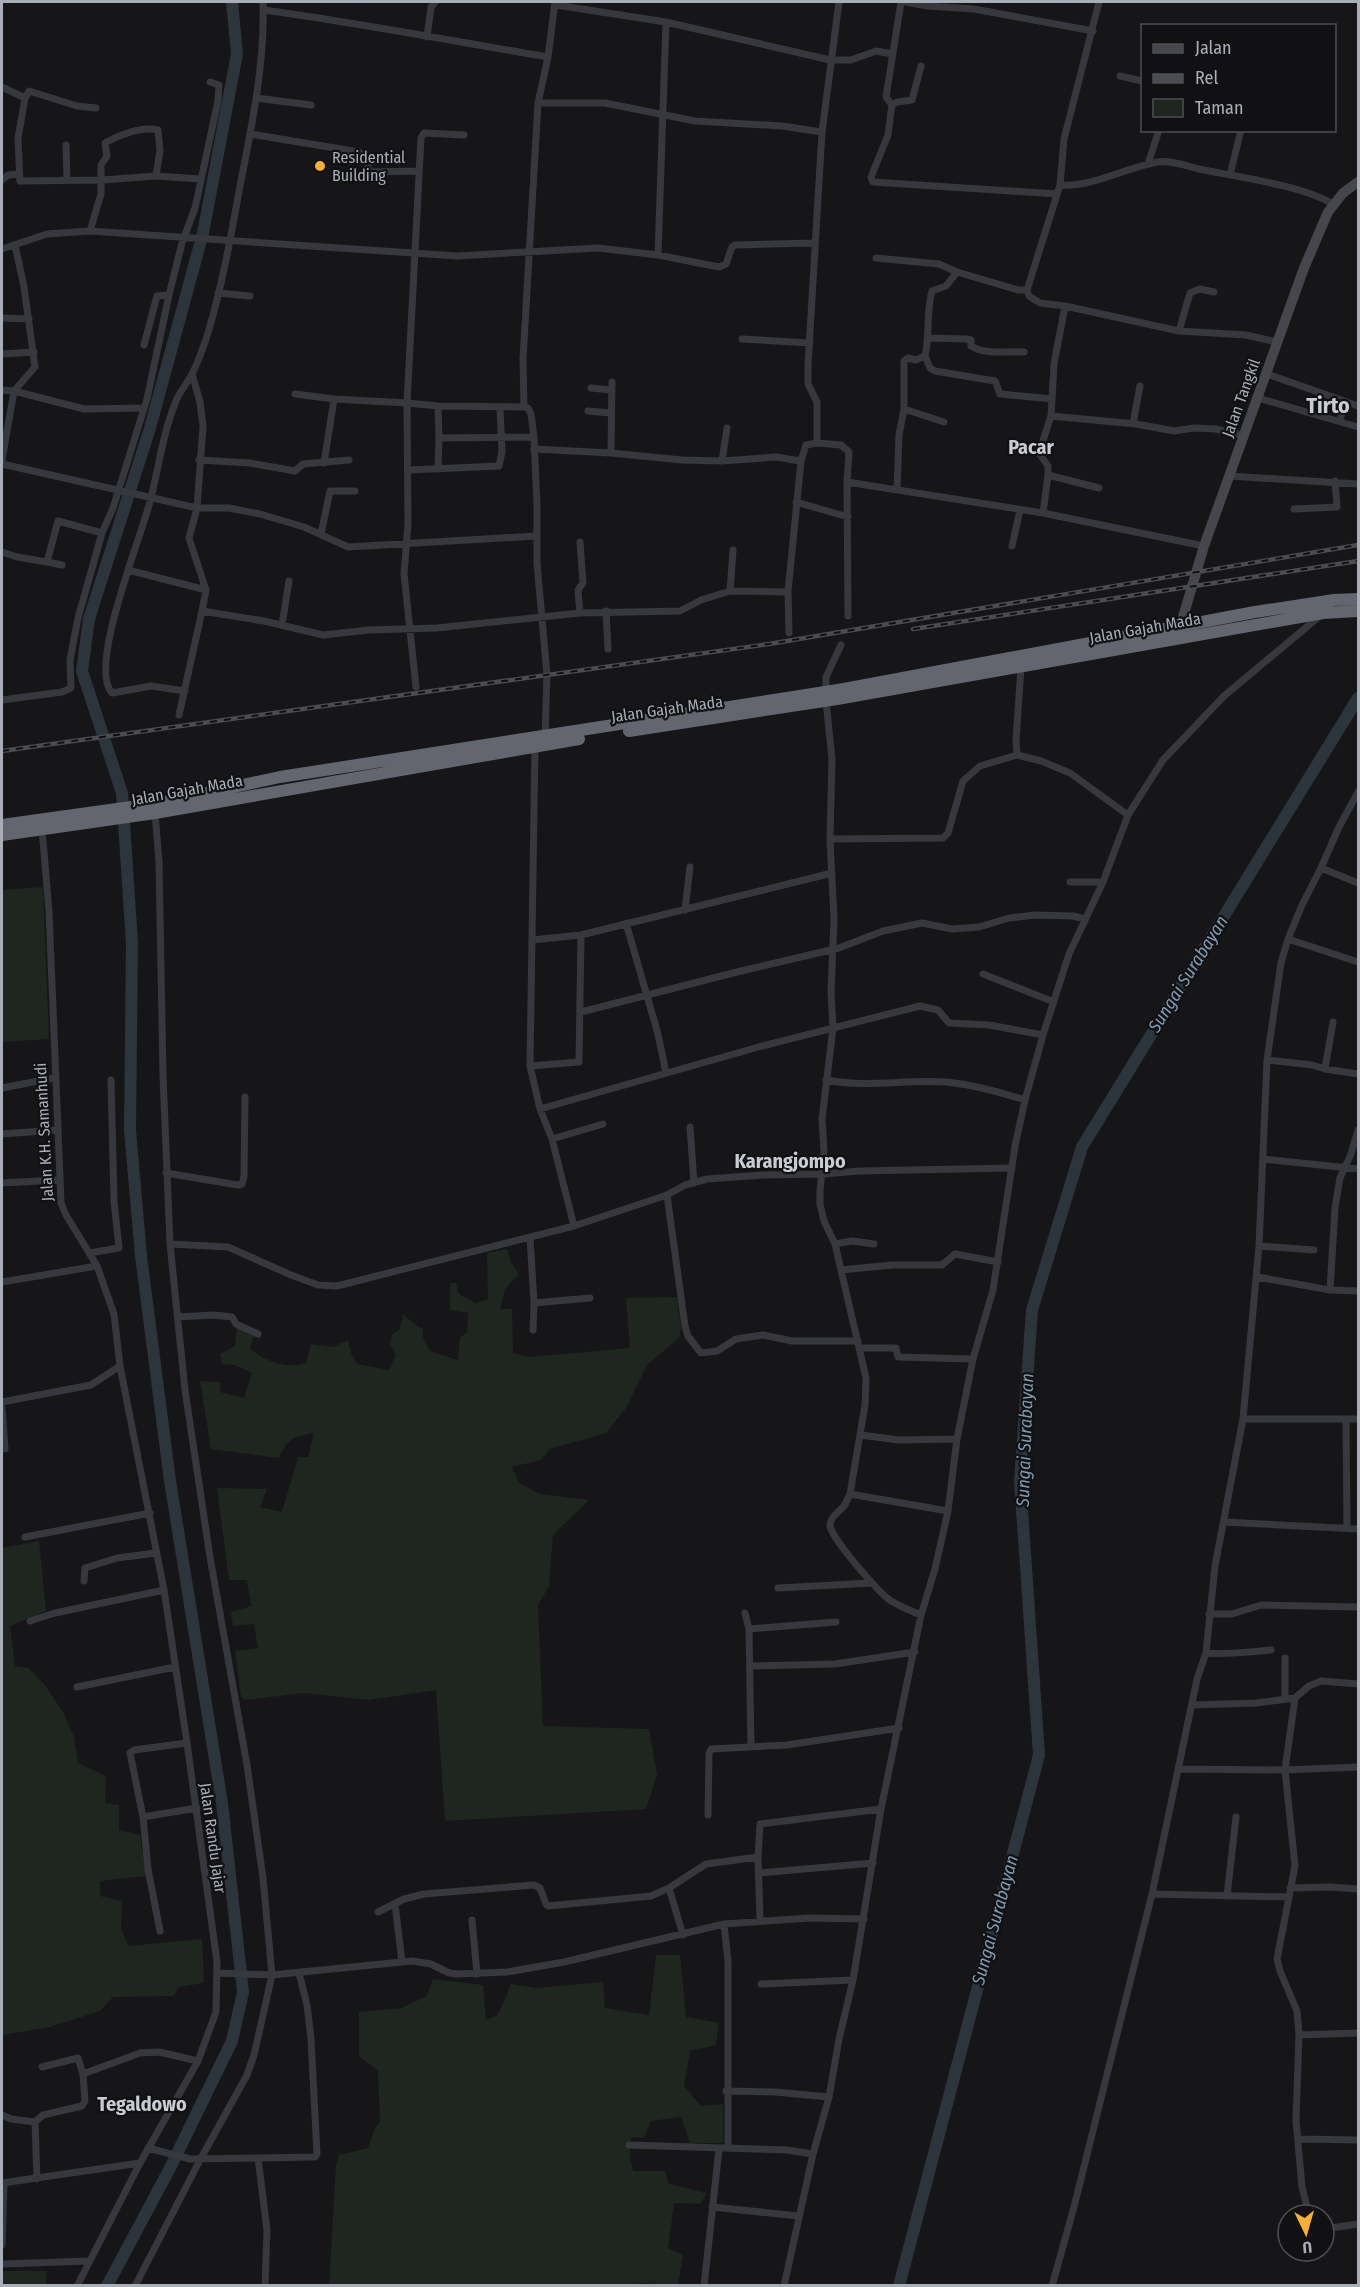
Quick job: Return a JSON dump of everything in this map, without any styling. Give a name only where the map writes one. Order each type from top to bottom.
[{"type":"highway","points":[[1335,606],[1359,599]]},
{"type":"highway","name":"Jalan Gajah Mada","points":[[140,810],[155,813],[1335,606]]},
{"type":"highway","name":"Jalan Gajah Mada","points":[[2,835],[140,810],[280,777],[1021,667],[1178,632],[1323,613],[1335,606]]},
{"type":"highway","points":[[1335,606],[1359,611]]},
{"type":"highway","name":"Jalan Gajah Mada","points":[[2,825],[109,815]]},
{"type":"street","points":[[185,691],[151,686],[116,693],[110,691],[106,671],[108,641],[151,498],[163,438],[176,401],[192,374],[207,338],[218,293],[256,98],[263,2]]},
{"type":"street","points":[[427,37],[431,8],[435,2]]},
{"type":"street","points":[[817,443],[817,402],[807,379],[822,132],[839,2]]},
{"type":"street","points":[[1057,194],[876,184],[871,177],[888,135],[892,105],[886,97],[903,2],[974,9],[1093,31]]},
{"type":"street","points":[[1099,2],[1064,139],[1060,185],[1028,290],[1029,296],[1036,302],[1065,306],[1179,331],[1246,335],[1277,342]]},
{"type":"street","points":[[524,407],[523,359],[538,103],[556,3],[666,22],[830,60],[851,60],[876,51],[894,54]]},
{"type":"street","points":[[264,10],[388,28],[427,37],[548,57]]},
{"type":"street","points":[[658,255],[666,22]]},
{"type":"street","points":[[892,105],[912,100],[921,66]]},
{"type":"street","points":[[1120,76],[1141,81]]},
{"type":"street","points":[[2,700],[62,692],[71,688],[70,652],[102,533],[113,508],[144,408],[182,243],[189,236],[217,110],[220,86],[210,82]]},
{"type":"street","points":[[2,87],[25,98]]},
{"type":"street","points":[[96,108],[77,106],[31,91],[27,93],[18,138],[21,182],[156,176],[200,179]]},
{"type":"street","points":[[256,98],[311,105]]},
{"type":"street","points":[[538,103],[605,103],[695,121],[782,126],[822,132]]},
{"type":"street","points":[[90,231],[101,194],[101,165],[107,156],[105,143],[126,134],[152,128],[159,131],[156,176]]},
{"type":"street","points":[[1148,164],[1158,132]]},
{"type":"street","points":[[1230,175],[1241,132]]},
{"type":"street","points":[[416,687],[408,630],[404,560],[409,470],[407,403],[421,138],[424,133],[464,135]]},
{"type":"street","points":[[250,134],[358,152],[366,157],[369,172],[419,171]]},
{"type":"street","points":[[66,145],[67,180]]},
{"type":"street","points":[[1060,185],[1077,185],[1162,161],[1320,196],[1333,204]]},
{"type":"street","points":[[2,180],[8,175],[19,174]]},
{"type":"street","name":"Jalan Tangkil","points":[[1178,632],[1204,546],[1277,342],[1325,218],[1333,204],[1359,182]]},
{"type":"street","points":[[2,249],[47,234],[90,231],[457,256],[591,248],[658,255],[719,267],[726,264],[733,246],[815,243]]},
{"type":"street","points":[[15,245],[29,319],[34,370],[14,391],[2,462],[197,508],[229,508],[260,514],[321,534],[348,547],[536,536]]},
{"type":"street","points":[[876,258],[939,264],[957,272],[1017,290],[1028,290]]},
{"type":"street","points":[[957,272],[946,286],[932,291],[929,304],[929,338],[925,356],[930,368],[935,371],[995,381],[1000,394],[1052,399]]},
{"type":"street","points":[[1179,331],[1190,293],[1200,290],[1214,292]]},
{"type":"street","points":[[218,293],[250,296]]},
{"type":"street","points":[[144,345],[157,296],[169,296]]},
{"type":"street","points":[[1042,513],[1048,466],[1039,453],[1051,416],[1054,364],[1065,306]]},
{"type":"street","points":[[2,318],[29,319]]},
{"type":"street","points":[[929,338],[966,339],[971,340],[971,346],[976,349],[1024,352]]},
{"type":"street","points":[[742,339],[810,343]]},
{"type":"street","points":[[2,354],[34,352]]},
{"type":"street","points":[[897,489],[900,425],[904,409],[904,361],[908,358],[916,360],[925,356]]},
{"type":"street","points":[[179,715],[206,590],[189,538],[197,508],[203,421],[192,374]]},
{"type":"street","points":[[1267,374],[1359,406]]},
{"type":"street","points":[[591,388],[611,386],[611,453]]},
{"type":"street","points":[[1133,424],[1140,386]]},
{"type":"street","points":[[2,390],[84,409],[144,408]]},
{"type":"street","points":[[294,394],[438,406],[528,408],[534,436],[540,617],[546,675],[545,736]]},
{"type":"street","points":[[1258,398],[1359,427]]},
{"type":"street","points":[[324,463],[334,399]]},
{"type":"street","points":[[1339,421],[1347,402]]},
{"type":"street","points":[[438,406],[438,469]]},
{"type":"street","points":[[409,470],[499,466],[502,452],[500,408]]},
{"type":"street","points":[[904,409],[944,422]]},
{"type":"street","points":[[588,411],[610,413]]},
{"type":"street","points":[[1051,416],[1133,424],[1174,431],[1194,428],[1216,429],[1244,436]]},
{"type":"street","points":[[722,461],[726,428]]},
{"type":"street","points":[[438,438],[534,436]]},
{"type":"street","points":[[789,633],[788,592],[795,502],[801,461],[806,446],[817,443],[841,446],[849,452],[851,483],[848,517],[848,616]]},
{"type":"street","points":[[534,449],[682,460],[722,461],[776,456],[801,461]]},
{"type":"street","points":[[199,460],[250,464],[295,471],[303,464],[349,460]]},
{"type":"street","points":[[1048,475],[1099,488]]},
{"type":"street","points":[[1229,476],[1359,484]]},
{"type":"street","points":[[1294,509],[1337,507],[1335,481]]},
{"type":"street","points":[[851,483],[1042,513],[1204,546]]},
{"type":"street","points":[[321,534],[330,491],[355,491]]},
{"type":"street","points":[[795,502],[848,517]]},
{"type":"street","points":[[1012,546],[1020,510]]},
{"type":"street","points":[[47,562],[58,521],[102,533]]},
{"type":"street","points":[[580,542],[583,583],[579,590],[580,613]]},
{"type":"street","points":[[730,591],[733,550]]},
{"type":"street","points":[[2,552],[62,565]]},
{"type":"street","points":[[128,570],[206,590]]},
{"type":"street","points":[[282,625],[289,581]]},
{"type":"street","points":[[202,612],[264,621],[323,635],[369,630],[408,630],[580,613],[680,611],[701,600],[730,591],[788,592]]},
{"type":"street","points":[[606,612],[608,649]]},
{"type":"street","points":[[784,2286],[850,1980],[878,1809],[899,1728],[921,1615],[935,1569],[948,1511],[957,1439],[973,1359],[993,1290],[1025,1100],[1069,954],[1103,882],[1128,815],[1163,760],[1224,696],[1323,613]]},
{"type":"street","points":[[841,645],[826,677],[835,695],[832,759],[835,839],[832,873],[839,948],[831,992],[837,1027],[822,1119],[825,1151],[820,1204],[835,1244],[856,1343],[866,1378],[865,1405],[850,1494],[844,1506],[832,1517],[831,1531],[871,1583],[890,1600],[921,1615]]},
{"type":"street","points":[[1017,755],[1016,732],[1021,667]]},
{"type":"street","points":[[535,746],[530,1066],[574,1226]]},
{"type":"street","points":[[835,839],[944,838],[948,833],[963,781],[980,766],[1017,755],[1041,761],[1070,773],[1128,815]]},
{"type":"street","points":[[1052,2286],[1152,1894],[1197,1679],[1206,1653],[1215,1566],[1243,1419],[1257,1277],[1267,1060],[1281,963],[1302,905],[1339,827],[1359,792]]},
{"type":"street","points":[[135,2286],[247,2075],[257,2043],[268,1974],[263,1878],[249,1777],[210,1557],[185,1390],[185,1316],[170,1244],[166,1173],[159,862],[155,813]]},
{"type":"street","name":"Jalan K.H. Samanhudi","points":[[42,829],[49,911],[58,1180],[63,1209],[97,1266],[114,1314],[120,1366]]},
{"type":"street","points":[[686,909],[690,867]]},
{"type":"street","points":[[1321,868],[1359,883]]},
{"type":"street","points":[[532,940],[581,935],[832,873]]},
{"type":"street","points":[[1070,882],[1103,882]]},
{"type":"street","points":[[581,1012],[839,948],[883,931],[922,923],[952,929],[979,927],[1009,918],[1035,915],[1073,916],[1085,919]]},
{"type":"street","points":[[626,923],[666,1073]]},
{"type":"street","points":[[530,1066],[579,1062],[581,935]]},
{"type":"street","points":[[1288,939],[1359,962]]},
{"type":"street","points":[[983,974],[1054,1002]]},
{"type":"street","points":[[540,1109],[920,1006],[938,1010],[949,1023],[989,1025],[1043,1035]]},
{"type":"street","points":[[1325,1069],[1334,1022]]},
{"type":"street","points":[[1267,1060],[1312,1065],[1359,1074]]},
{"type":"street","points":[[2,1088],[54,1078]]},
{"type":"street","points":[[89,1253],[119,1248],[114,1201],[111,1080]]},
{"type":"street","points":[[829,1081],[873,1084],[947,1082],[998,1091],[1025,1100]]},
{"type":"street","points":[[166,1173],[242,1184],[245,1097]]},
{"type":"street","points":[[552,1140],[603,1124]]},
{"type":"street","points":[[690,1127],[694,1183]]},
{"type":"street","points":[[2,1134],[56,1130]]},
{"type":"street","points":[[1330,1290],[1335,1208],[1340,1178],[1359,1130]]},
{"type":"street","points":[[1263,1159],[1359,1169]]},
{"type":"street","points":[[170,1244],[228,1247],[318,1286],[329,1287],[574,1226],[668,1195],[685,1185],[707,1179],[859,1171],[1012,1168]]},
{"type":"street","points":[[2,1183],[58,1180]]},
{"type":"street","points":[[668,1195],[687,1336],[701,1353],[717,1351],[736,1339],[763,1335],[792,1341],[856,1343],[896,1348],[899,1358],[973,1359]]},
{"type":"street","points":[[530,1237],[534,1303],[532,1330]]},
{"type":"street","points":[[835,1244],[852,1241],[874,1244]]},
{"type":"street","points":[[1259,1246],[1314,1250]]},
{"type":"street","points":[[841,1270],[892,1265],[942,1265],[955,1254],[998,1262]]},
{"type":"street","points":[[2,1282],[97,1266]]},
{"type":"street","points":[[1257,1277],[1330,1290],[1359,1291]]},
{"type":"street","points":[[534,1303],[590,1298]]},
{"type":"street","points":[[185,1316],[234,1317],[236,1324],[258,1334]]},
{"type":"street","points":[[2,1402],[83,1388],[99,1381],[120,1366]]},
{"type":"street","name":"Jalan Randu Jajar","points":[[77,2286],[148,2148],[198,2061],[216,2012],[221,1973],[120,1366]]},
{"type":"street","points":[[2,1408],[5,1449]]},
{"type":"street","points":[[1243,1419],[1359,1419]]},
{"type":"street","points":[[1346,1419],[1347,1528]]},
{"type":"street","points":[[860,1435],[899,1440],[957,1439]]},
{"type":"street","points":[[850,1494],[948,1511]]},
{"type":"street","points":[[26,1537],[144,1515]]},
{"type":"street","points":[[1224,1522],[1359,1529]]},
{"type":"street","points":[[84,1581],[85,1568],[117,1558],[151,1554]]},
{"type":"street","points":[[778,1588],[871,1583]]},
{"type":"street","points":[[30,1621],[55,1613],[157,1591]]},
{"type":"street","points":[[1209,1614],[1225,1615],[1261,1605],[1359,1607]]},
{"type":"street","points":[[745,1613],[749,1629],[751,1748]]},
{"type":"street","points":[[749,1629],[836,1622]]},
{"type":"street","points":[[1206,1653],[1228,1655],[1271,1650]]},
{"type":"street","points":[[750,1666],[800,1663],[835,1664],[915,1652]]},
{"type":"street","points":[[1285,1658],[1285,1699]]},
{"type":"street","points":[[77,1687],[170,1668]]},
{"type":"street","points":[[1307,2203],[1300,2170],[1296,2120],[1299,2035],[1297,2011],[1277,1959],[1295,1866],[1285,1770],[1296,1698],[1306,1687],[1322,1681],[1359,1684]]},
{"type":"street","points":[[1192,1705],[1235,1704],[1296,1698]]},
{"type":"street","points":[[708,1815],[710,1751],[714,1748],[751,1748],[796,1744],[899,1728]]},
{"type":"street","points":[[160,1931],[148,1869],[143,1816],[130,1752],[182,1744]]},
{"type":"street","points":[[1178,1769],[1285,1770],[1359,1767]]},
{"type":"street","points":[[143,1816],[193,1809]]},
{"type":"street","points":[[760,1920],[758,1857],[760,1824],[878,1809]]},
{"type":"street","points":[[1227,1896],[1236,1817]]},
{"type":"street","points":[[378,1912],[404,1899],[424,1893],[534,1885],[540,1888],[548,1906],[651,1896],[669,1888],[706,1864],[758,1857]]},
{"type":"street","points":[[759,1873],[870,1863]]},
{"type":"street","points":[[669,1888],[682,1935]]},
{"type":"street","points":[[1290,1888],[1359,1889]]},
{"type":"street","points":[[1152,1894],[1288,1897]]},
{"type":"street","points":[[395,1904],[402,1962]]},
{"type":"street","points":[[221,1973],[299,1973],[402,1962],[425,1963],[449,1973],[507,1972],[564,1962],[724,1924],[760,1920],[861,1918]]},
{"type":"street","points":[[472,1920],[477,1974]]},
{"type":"street","points":[[724,1924],[728,1961],[726,2091],[728,2148]]},
{"type":"street","points":[[148,2148],[200,2160],[315,2157],[317,2154],[312,2039],[299,1973]]},
{"type":"street","points":[[761,1984],[850,1980]]},
{"type":"street","points":[[1299,2035],[1359,2033]]},
{"type":"street","points":[[82,2074],[140,2053],[159,2052],[198,2061]]},
{"type":"street","points":[[2,2115],[10,2119],[34,2122],[43,2115],[83,2106],[82,2074],[78,2058],[42,2067]]},
{"type":"street","points":[[726,2091],[776,2092],[825,2097]]},
{"type":"street","points":[[34,2122],[37,2179]]},
{"type":"street","points":[[1299,2139],[1359,2140]]},
{"type":"street","points":[[629,2145],[728,2148],[813,2154]]},
{"type":"street","points":[[704,2286],[719,2149]]},
{"type":"street","points":[[258,2158],[267,2230],[266,2286]]},
{"type":"street","points":[[2,2245],[2,2183],[140,2163]]},
{"type":"street","points":[[712,2207],[799,2216]]},
{"type":"street","points":[[1336,2227],[1359,2224]]},
{"type":"street","points":[[2,2264],[89,2261]]},
{"type":"green space","points":[[43,887],[49,1039],[2,1042],[2,890]]},
{"type":"green space","points":[[507,1249],[511,1262],[519,1274],[505,1289],[500,1309],[512,1309],[513,1353],[529,1357],[630,1348],[626,1298],[677,1297],[681,1328],[679,1338],[647,1365],[626,1408],[606,1433],[550,1449],[541,1460],[512,1467],[519,1483],[540,1494],[589,1500],[553,1535],[549,1586],[538,1605],[543,1726],[649,1729],[657,1775],[646,1809],[445,1821],[436,1690],[369,1700],[304,1693],[245,1700],[241,1697],[235,1651],[258,1648],[254,1624],[233,1626],[231,1612],[251,1606],[247,1580],[229,1580],[217,1488],[267,1489],[260,1507],[282,1512],[298,1457],[308,1457],[314,1433],[292,1440],[285,1446],[279,1458],[211,1449],[200,1381],[220,1382],[220,1392],[244,1398],[252,1373],[234,1365],[222,1364],[220,1354],[235,1346],[237,1328],[254,1335],[250,1349],[263,1358],[283,1365],[306,1363],[311,1344],[333,1347],[348,1340],[357,1364],[389,1370],[396,1355],[390,1344],[392,1334],[400,1329],[403,1314],[423,1329],[423,1338],[430,1351],[458,1360],[460,1337],[467,1333],[468,1313],[450,1310],[450,1283],[456,1283],[459,1294],[475,1303],[488,1299],[487,1253]]},
{"type":"green space","points":[[39,1541],[46,1611],[10,1626],[15,1666],[29,1668],[44,1684],[63,1712],[74,1737],[78,1763],[106,1776],[105,1803],[119,1805],[119,1830],[140,1835],[146,1876],[100,1881],[100,1896],[122,1901],[121,1928],[128,1946],[202,1939],[204,1983],[179,1987],[174,1996],[113,1997],[100,2011],[50,2027],[2,2035],[2,1548]]},
{"type":"green space","points":[[656,1955],[680,1955],[686,2017],[719,2023],[716,2045],[690,2051],[684,2086],[701,2106],[723,2104],[723,2143],[690,2143],[681,2117],[651,2121],[644,2138],[631,2137],[630,2157],[633,2171],[665,2171],[669,2184],[707,2193],[700,2204],[674,2203],[668,2248],[683,2255],[678,2285],[641,2283],[617,2286],[329,2286],[336,2165],[339,2155],[368,2148],[375,2128],[380,2122],[378,2071],[359,2056],[359,2012],[401,2008],[427,1996],[433,1979],[483,1985],[486,2020],[498,2015],[511,1984],[537,1988],[603,1982],[605,2008],[649,2015]]},
{"type":"green space","points":[[2,2271],[47,2271],[46,2285],[2,2285]]},
{"type":"waterway","points":[[107,2286],[170,2168],[232,2041],[243,1992],[222,1803],[170,1481],[141,1256],[130,1130],[132,943],[122,793],[82,671],[89,619],[150,428],[203,233],[237,54],[232,2]]},
{"type":"waterway","name":"Sungai Surabayan","points":[[899,2286],[1039,1755],[1020,1481],[1032,1310],[1082,1147],[1358,698]]},
{"type":"railway","points":[[2,751],[769,644],[1358,545]]},
{"type":"railway","points":[[913,629],[1358,561]]},
{"type":"place","name":"Residential Building","points":[[320,166]]},
{"type":"district","name":"Tirto","points":[[1328,405]]},
{"type":"district","name":"Pacar","points":[[1031,447]]},
{"type":"district","name":"Karangjompo","points":[[790,1161]]},
{"type":"district","name":"Tegaldowo","points":[[142,2104]]}]
